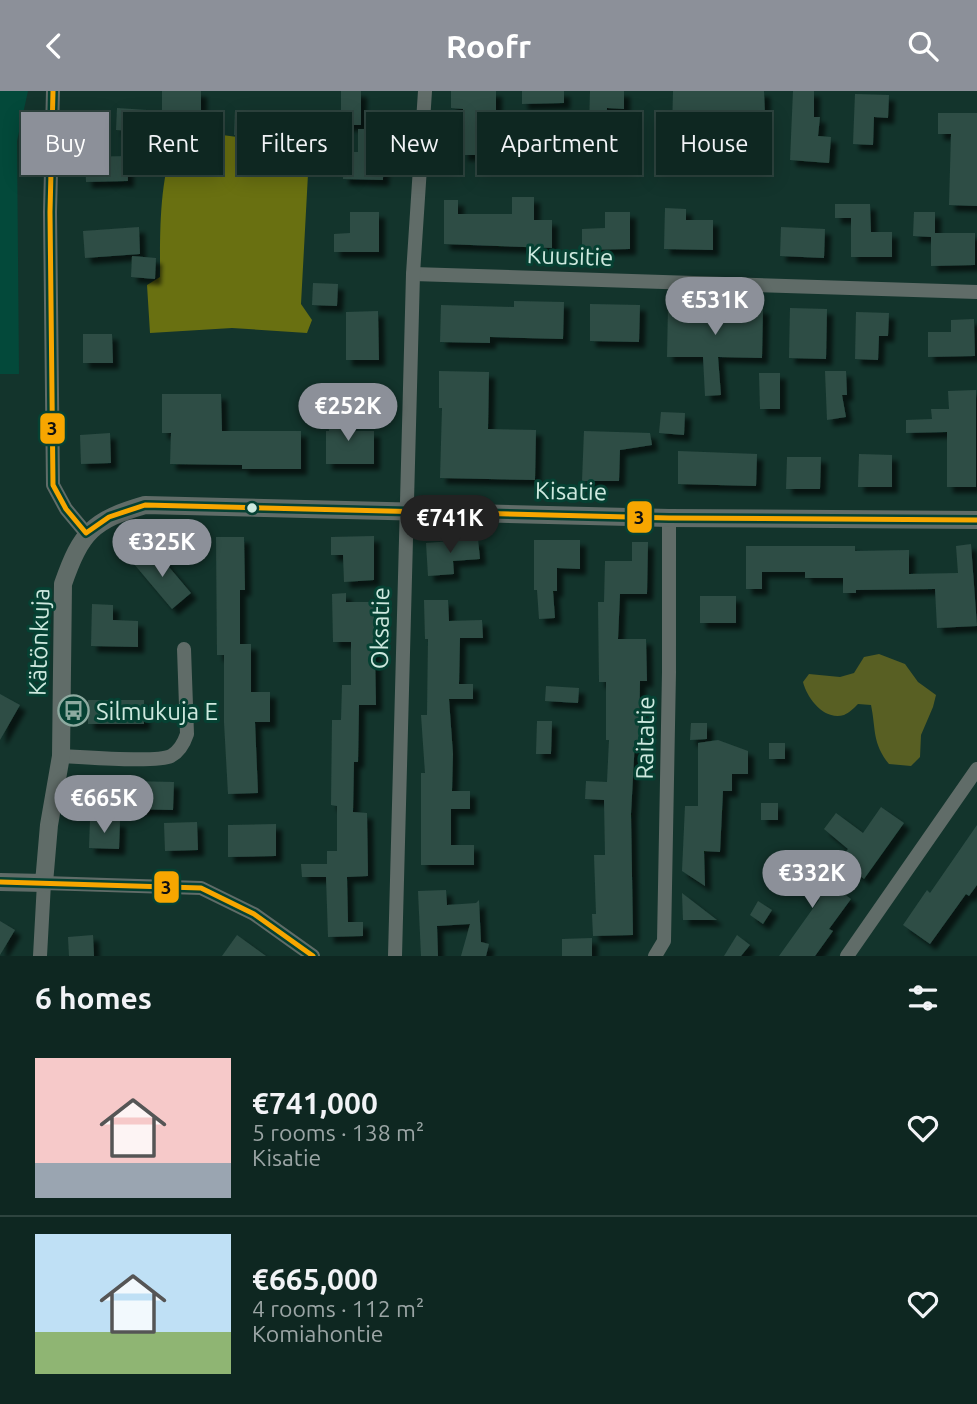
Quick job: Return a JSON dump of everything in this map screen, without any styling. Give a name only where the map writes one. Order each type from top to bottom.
[{"type":"street","points":[[53,91],[50,212],[53,485],[66,509],[86,533]]},
{"type":"street","name":"Oksatie","points":[[395,956],[413,274],[425,91]]},
{"type":"street","name":"Kuusitie","points":[[413,274],[977,292]]},
{"type":"street","name":"Kisatie","points":[[86,533],[109,517],[145,505],[669,517],[977,520]]},
{"type":"street","name":"Raitatie","points":[[655,956],[664,941],[669,517]]},
{"type":"street","name":"Kätönkuja","points":[[40,956],[49,825],[61,756],[63,584],[72,557],[86,533]]},
{"type":"street","points":[[61,756],[155,759],[172,756],[183,745],[187,734],[184,649]]},
{"type":"street","points":[[847,956],[977,769]]},
{"type":"street","points":[[0,882],[201,888],[254,914],[313,956]]},
{"type":"shaded area","points":[[0,91],[28,91],[23,112],[21,112],[17,141],[19,374],[0,374]]},
{"type":"shaded area","points":[[879,654],[905,664],[918,682],[936,695],[921,735],[920,757],[911,766],[889,764],[877,742],[871,705],[858,704],[844,715],[830,715],[812,701],[803,682],[809,674],[840,677],[854,673],[864,657]]},
{"type":"green space","points":[[223,135],[237,137],[237,175],[308,175],[301,304],[312,320],[307,333],[232,328],[150,333],[147,285],[160,277],[161,222],[166,175],[223,175]]},
{"type":"building","points":[[162,91],[201,91],[201,112],[123,112],[123,130],[116,130],[117,108],[162,111]]},
{"type":"building","points":[[341,91],[361,91],[361,125],[352,125],[352,112],[341,112]]},
{"type":"building","points":[[451,91],[496,91],[496,110],[477,112],[477,155],[463,155],[463,109],[451,108]]},
{"type":"building","points":[[522,91],[564,91],[564,103],[522,104]]},
{"type":"building","points":[[590,91],[624,91],[624,109],[607,108],[607,112],[589,112]]},
{"type":"building","points":[[673,91],[764,91],[765,112],[672,112]]},
{"type":"building","points":[[793,91],[814,91],[814,117],[820,117],[818,136],[831,137],[829,163],[790,160]]},
{"type":"building","points":[[855,94],[889,95],[888,118],[874,117],[873,145],[853,144]]},
{"type":"building","points":[[235,110],[256,111],[237,112],[237,135],[234,135]]},
{"type":"building","points":[[938,113],[977,113],[977,206],[949,205],[951,134],[938,134]]},
{"type":"building","points":[[358,129],[366,129],[366,175],[383,175],[383,180],[343,179],[343,175],[352,175],[352,152],[358,152]]},
{"type":"building","points":[[109,156],[123,156],[123,175],[128,175],[128,181],[86,182],[86,175],[109,175]]},
{"type":"building","points":[[512,197],[534,197],[534,220],[552,220],[552,248],[444,244],[444,200],[458,200],[458,214],[512,214]]},
{"type":"building","points":[[835,204],[870,204],[871,232],[892,232],[892,257],[851,257],[851,218],[835,218]]},
{"type":"building","points":[[665,208],[686,209],[686,220],[713,220],[713,250],[664,249]]},
{"type":"building","points":[[350,212],[379,212],[379,252],[334,252],[334,234],[350,233]]},
{"type":"building","points":[[605,212],[630,212],[630,249],[582,250],[582,229],[605,228]]},
{"type":"building","points":[[914,212],[935,212],[935,233],[975,233],[975,265],[931,266],[931,237],[913,236]]},
{"type":"building","points":[[139,227],[140,254],[85,258],[83,231]]},
{"type":"building","points":[[781,227],[825,229],[824,258],[780,256]]},
{"type":"building","points":[[132,256],[156,258],[155,279],[131,277]]},
{"type":"building","points":[[313,283],[338,284],[337,306],[312,305]]},
{"type":"building","points":[[514,301],[564,302],[563,339],[490,337],[490,343],[440,342],[441,305],[514,307]]},
{"type":"building","points":[[590,304],[640,305],[639,342],[590,341]]},
{"type":"building","points":[[668,307],[763,308],[762,358],[718,357],[721,395],[705,396],[703,357],[667,357]]},
{"type":"building","points":[[790,308],[827,309],[826,359],[789,358]]},
{"type":"building","points":[[378,311],[379,360],[346,360],[346,312]]},
{"type":"building","points":[[856,312],[889,313],[888,336],[879,336],[878,360],[855,359]]},
{"type":"building","points":[[974,319],[975,356],[928,357],[928,332],[951,332],[951,320]]},
{"type":"building","points":[[83,334],[112,334],[113,363],[83,363]]},
{"type":"building","points":[[439,371],[489,372],[488,429],[536,430],[535,480],[440,478],[442,408],[439,408]]},
{"type":"building","points":[[825,371],[846,371],[847,395],[842,395],[846,417],[827,420]]},
{"type":"building","points":[[759,373],[780,373],[780,409],[760,409]]},
{"type":"building","points":[[976,390],[976,487],[947,487],[947,432],[906,433],[906,420],[932,419],[931,409],[949,409],[948,391]]},
{"type":"building","points":[[162,394],[221,394],[222,431],[301,431],[301,469],[242,469],[242,465],[170,464],[171,433],[162,433]]},
{"type":"building","points":[[343,409],[345,431],[374,431],[374,464],[326,464],[326,431],[329,431],[327,410]]},
{"type":"building","points":[[661,412],[685,413],[684,435],[659,433]]},
{"type":"building","points":[[584,431],[650,433],[652,445],[620,450],[619,481],[582,481]]},
{"type":"building","points":[[110,433],[111,463],[81,464],[80,435]]},
{"type":"building","points":[[678,451],[757,454],[756,486],[678,484]]},
{"type":"building","points":[[859,454],[892,455],[892,487],[858,487]]},
{"type":"building","points":[[787,457],[821,457],[820,489],[786,489]]},
{"type":"building","points":[[374,536],[374,580],[344,582],[343,555],[331,555],[331,537]]},
{"type":"building","points":[[216,537],[244,537],[245,590],[240,590],[240,644],[251,644],[251,692],[270,692],[270,722],[255,722],[258,793],[228,794],[224,655],[217,655]]},
{"type":"building","points":[[478,539],[480,559],[453,561],[454,574],[428,576],[426,543]]},
{"type":"building","points":[[534,540],[580,540],[580,569],[557,568],[557,591],[553,591],[555,618],[539,619],[537,590],[534,590]]},
{"type":"building","points":[[632,542],[648,542],[647,594],[620,594],[618,639],[646,639],[647,681],[640,681],[639,740],[635,740],[631,814],[633,935],[593,936],[592,914],[596,914],[594,855],[605,855],[604,800],[585,799],[586,781],[607,782],[609,740],[606,740],[606,682],[599,682],[598,602],[604,602],[605,561],[632,561]]},
{"type":"building","points":[[971,544],[977,626],[937,628],[935,589],[856,590],[856,593],[843,593],[843,578],[805,578],[805,572],[762,572],[762,589],[746,589],[746,546],[855,546],[855,551],[909,550],[909,574],[958,573],[956,546]]},
{"type":"building","points":[[153,548],[191,593],[172,609],[134,564]]},
{"type":"building","points":[[346,593],[346,602],[374,602],[376,705],[359,705],[358,762],[354,762],[353,812],[367,813],[368,876],[347,877],[348,922],[363,922],[363,936],[328,937],[326,877],[302,877],[301,864],[327,864],[327,851],[337,851],[337,806],[331,805],[332,720],[341,720],[342,685],[351,685],[351,642],[333,642],[332,594]]},
{"type":"building","points":[[700,596],[736,596],[736,623],[700,623]]},
{"type":"building","points":[[424,600],[448,600],[449,621],[482,620],[483,638],[460,638],[459,684],[473,684],[473,699],[449,699],[453,754],[452,791],[470,791],[470,809],[451,809],[451,845],[474,845],[474,865],[421,865],[421,773],[425,773],[421,715],[427,715],[428,639],[425,639]]},
{"type":"building","points":[[92,604],[113,605],[113,620],[138,621],[138,647],[91,646]]},
{"type":"building","points":[[546,686],[579,688],[578,703],[545,701]]},
{"type":"building","points":[[0,694],[20,705],[0,740]]},
{"type":"building","points":[[88,700],[144,700],[144,724],[88,724]]},
{"type":"building","points":[[537,721],[552,721],[551,754],[536,754]]},
{"type":"building","points":[[691,723],[707,723],[707,739],[690,740]]},
{"type":"building","points":[[718,740],[748,751],[748,774],[732,774],[732,791],[723,791],[720,852],[704,851],[705,886],[682,871],[685,806],[698,806],[698,743]]},
{"type":"building","points":[[769,743],[785,743],[785,759],[769,759]]},
{"type":"building","points":[[129,781],[174,782],[173,810],[128,809]]},
{"type":"building","points":[[761,803],[778,803],[778,820],[761,820]]},
{"type":"building","points":[[881,807],[904,823],[864,879],[840,860],[848,849],[824,829],[836,813],[863,833]]},
{"type":"building","points":[[90,820],[120,821],[119,849],[89,848]]},
{"type":"building","points":[[197,822],[198,850],[165,851],[164,823]]},
{"type":"building","points":[[276,824],[276,856],[228,857],[228,825]]},
{"type":"building","points":[[977,825],[977,885],[969,896],[966,894],[930,944],[903,925],[927,890],[930,893]]},
{"type":"building","points":[[778,852],[823,884],[826,880],[851,899],[829,929],[833,931],[815,956],[779,956],[819,900],[769,864]]},
{"type":"building","points":[[446,890],[447,905],[476,903],[479,900],[481,942],[489,944],[486,956],[461,956],[470,924],[437,926],[438,956],[421,956],[418,891]]},
{"type":"building","points":[[682,893],[717,920],[683,920]]},
{"type":"building","points":[[758,901],[772,910],[763,924],[750,915]]},
{"type":"building","points":[[0,921],[15,930],[0,955]]},
{"type":"building","points":[[93,935],[94,956],[69,956],[68,937]]},
{"type":"building","points":[[237,935],[266,956],[222,956]]},
{"type":"building","points":[[737,935],[750,945],[741,956],[724,956]]},
{"type":"building","points":[[592,938],[592,956],[562,956],[562,939]]},
{"type":"transit line","name":"3","points":[[53,91],[50,212],[53,485],[66,509],[86,533],[109,517],[145,505],[669,518],[977,520]]},
{"type":"transit line","name":"3","points":[[0,882],[201,888],[254,914],[313,956]]},
{"type":"place","name":"Silmukuja E","points":[[73,711]]}]
